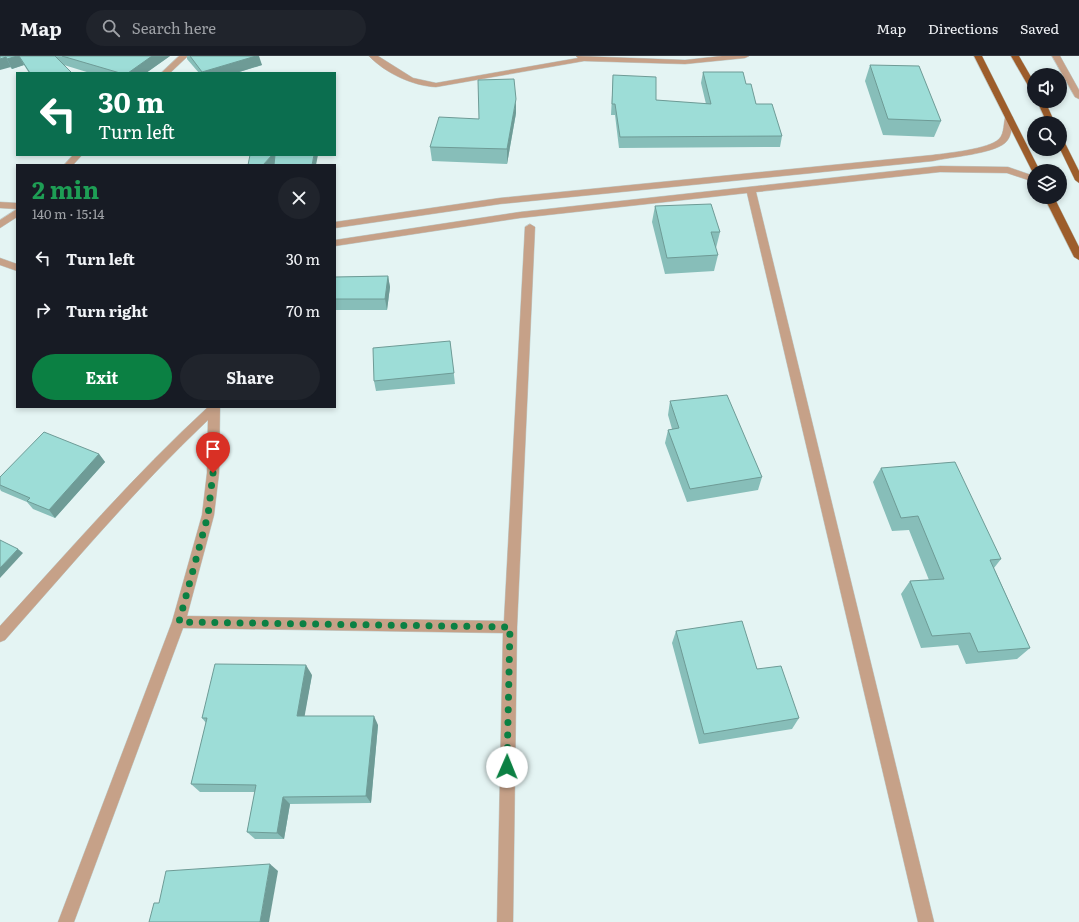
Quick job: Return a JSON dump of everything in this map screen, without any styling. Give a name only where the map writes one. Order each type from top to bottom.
[{"type":"main road","points":[[978,56],[1032,164]]},
{"type":"main road","points":[[1015,56],[1027,77]]},
{"type":"main road","points":[[1067,155],[1079,180]]},
{"type":"main road","points":[[1052,204],[1079,257]]},
{"type":"street","points":[[166,72],[184,56]]},
{"type":"street","points":[[373,56],[406,79],[424,85],[436,86],[582,57],[685,62],[748,56]]},
{"type":"street","points":[[1056,56],[1079,97]]},
{"type":"street","points":[[336,225],[500,200],[933,158],[989,147],[1001,141],[1006,135],[1009,117]]},
{"type":"street","points":[[69,164],[77,156]]},
{"type":"street","points":[[336,243],[520,215],[940,169],[1008,170],[1027,177]]},
{"type":"street","points":[[751,189],[926,922]]},
{"type":"street","points":[[0,205],[16,206]]},
{"type":"street","points":[[0,225],[16,213]]},
{"type":"street","points":[[505,922],[510,627],[530,228]]},
{"type":"street","points":[[0,261],[16,268]]},
{"type":"street","points":[[66,922],[179,622],[208,515],[213,473],[214,408]]},
{"type":"street","points":[[0,636],[112,511],[171,448],[214,408]]},
{"type":"street","points":[[179,622],[510,627]]},
{"type":"building","points":[[0,56],[17,56],[7,59],[6,57],[0,59]]},
{"type":"building","points":[[19,56],[55,56],[71,72],[29,72]]},
{"type":"building","points":[[62,56],[152,56],[129,72],[117,72]]},
{"type":"building","points":[[190,56],[256,56],[202,72]]},
{"type":"building","points":[[870,65],[919,66],[941,121],[888,119]]},
{"type":"building","points":[[703,72],[743,72],[746,84],[751,84],[756,104],[772,104],[782,136],[620,137],[615,104],[612,104],[613,75],[656,77],[656,100],[711,104]]},
{"type":"building","points":[[514,79],[516,99],[507,149],[430,147],[439,117],[479,119],[478,80]]},
{"type":"building","points":[[250,156],[271,156],[264,164],[248,164]]},
{"type":"building","points":[[275,156],[314,156],[312,164],[274,164]]},
{"type":"building","points":[[711,204],[720,232],[711,232],[718,255],[667,258],[655,206]]},
{"type":"building","points":[[388,276],[385,299],[336,299],[336,277]]},
{"type":"building","points":[[450,341],[454,373],[374,381],[373,348]]},
{"type":"building","points":[[727,395],[762,477],[690,489],[668,430],[679,428],[670,401]]},
{"type":"building","points":[[44,432],[99,454],[49,510],[27,501],[30,498],[0,485],[0,477]]},
{"type":"building","points":[[955,462],[1001,559],[990,560],[1030,648],[978,652],[970,633],[932,636],[910,581],[944,579],[918,516],[901,518],[881,468]]},
{"type":"building","points":[[0,540],[18,549],[0,568]]},
{"type":"building","points":[[742,621],[757,669],[781,666],[799,718],[704,734],[676,631]]},
{"type":"building","points":[[215,664],[306,665],[297,716],[374,716],[366,796],[283,797],[277,833],[247,832],[256,785],[191,784],[207,718],[202,718]]},
{"type":"building","points":[[270,864],[260,922],[149,922],[154,903],[159,903],[166,871]]},
{"type":"route","points":[[213,473],[208,515],[179,622],[510,627],[507,767]]}]
